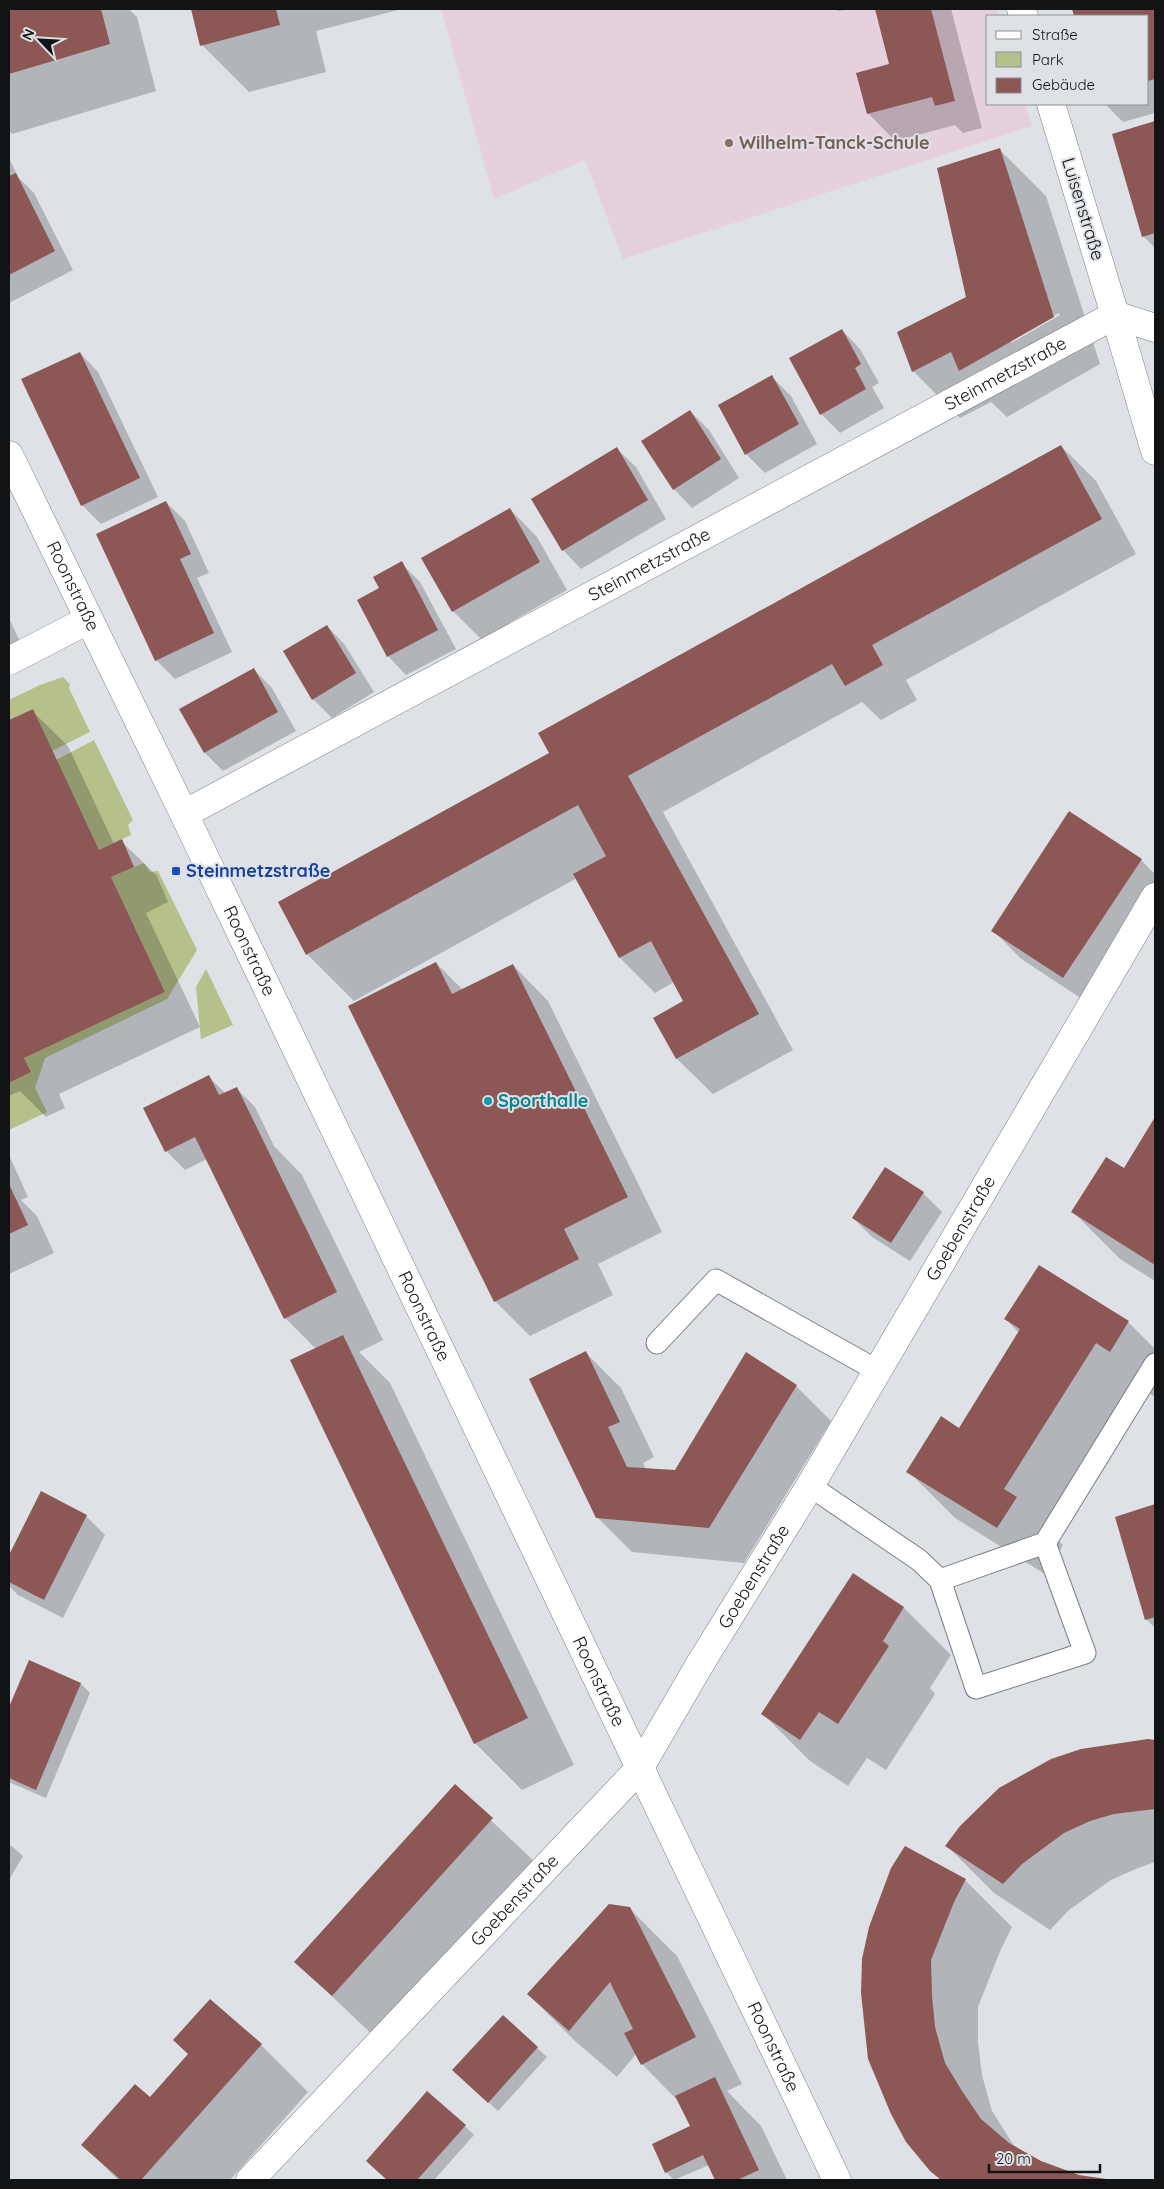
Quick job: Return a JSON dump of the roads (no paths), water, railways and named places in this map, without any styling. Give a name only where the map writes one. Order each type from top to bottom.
[{"type":"street","name":"Luisenstraße","points":[[1051,105],[1155,451]]},
{"type":"street","points":[[1115,315],[1155,328]]},
{"type":"street","name":"Steinmetzstraße","points":[[184,814],[1115,315]]},
{"type":"street","name":"Roonstraße","points":[[9,455],[184,814],[837,2180]]},
{"type":"street","points":[[9,661],[88,620]]},
{"type":"street","name":"Goebenstraße","points":[[250,2180],[639,1769],[700,1664],[810,1486],[1155,897]]},
{"type":"lane","points":[[657,1343],[716,1280],[878,1371]]},
{"type":"lane","points":[[940,1580],[1045,1543],[1155,1364]]},
{"type":"lane","points":[[810,1486],[919,1560],[940,1580],[976,1688],[1085,1652],[1045,1543]]},
{"type":"place","name":"Wilhelm-Tanck-Schule","points":[[729,143]]},
{"type":"place","name":"Steinmetzstraße","points":[[176,871]]},
{"type":"place","name":"Sporthalle","points":[[488,1101]]}]
